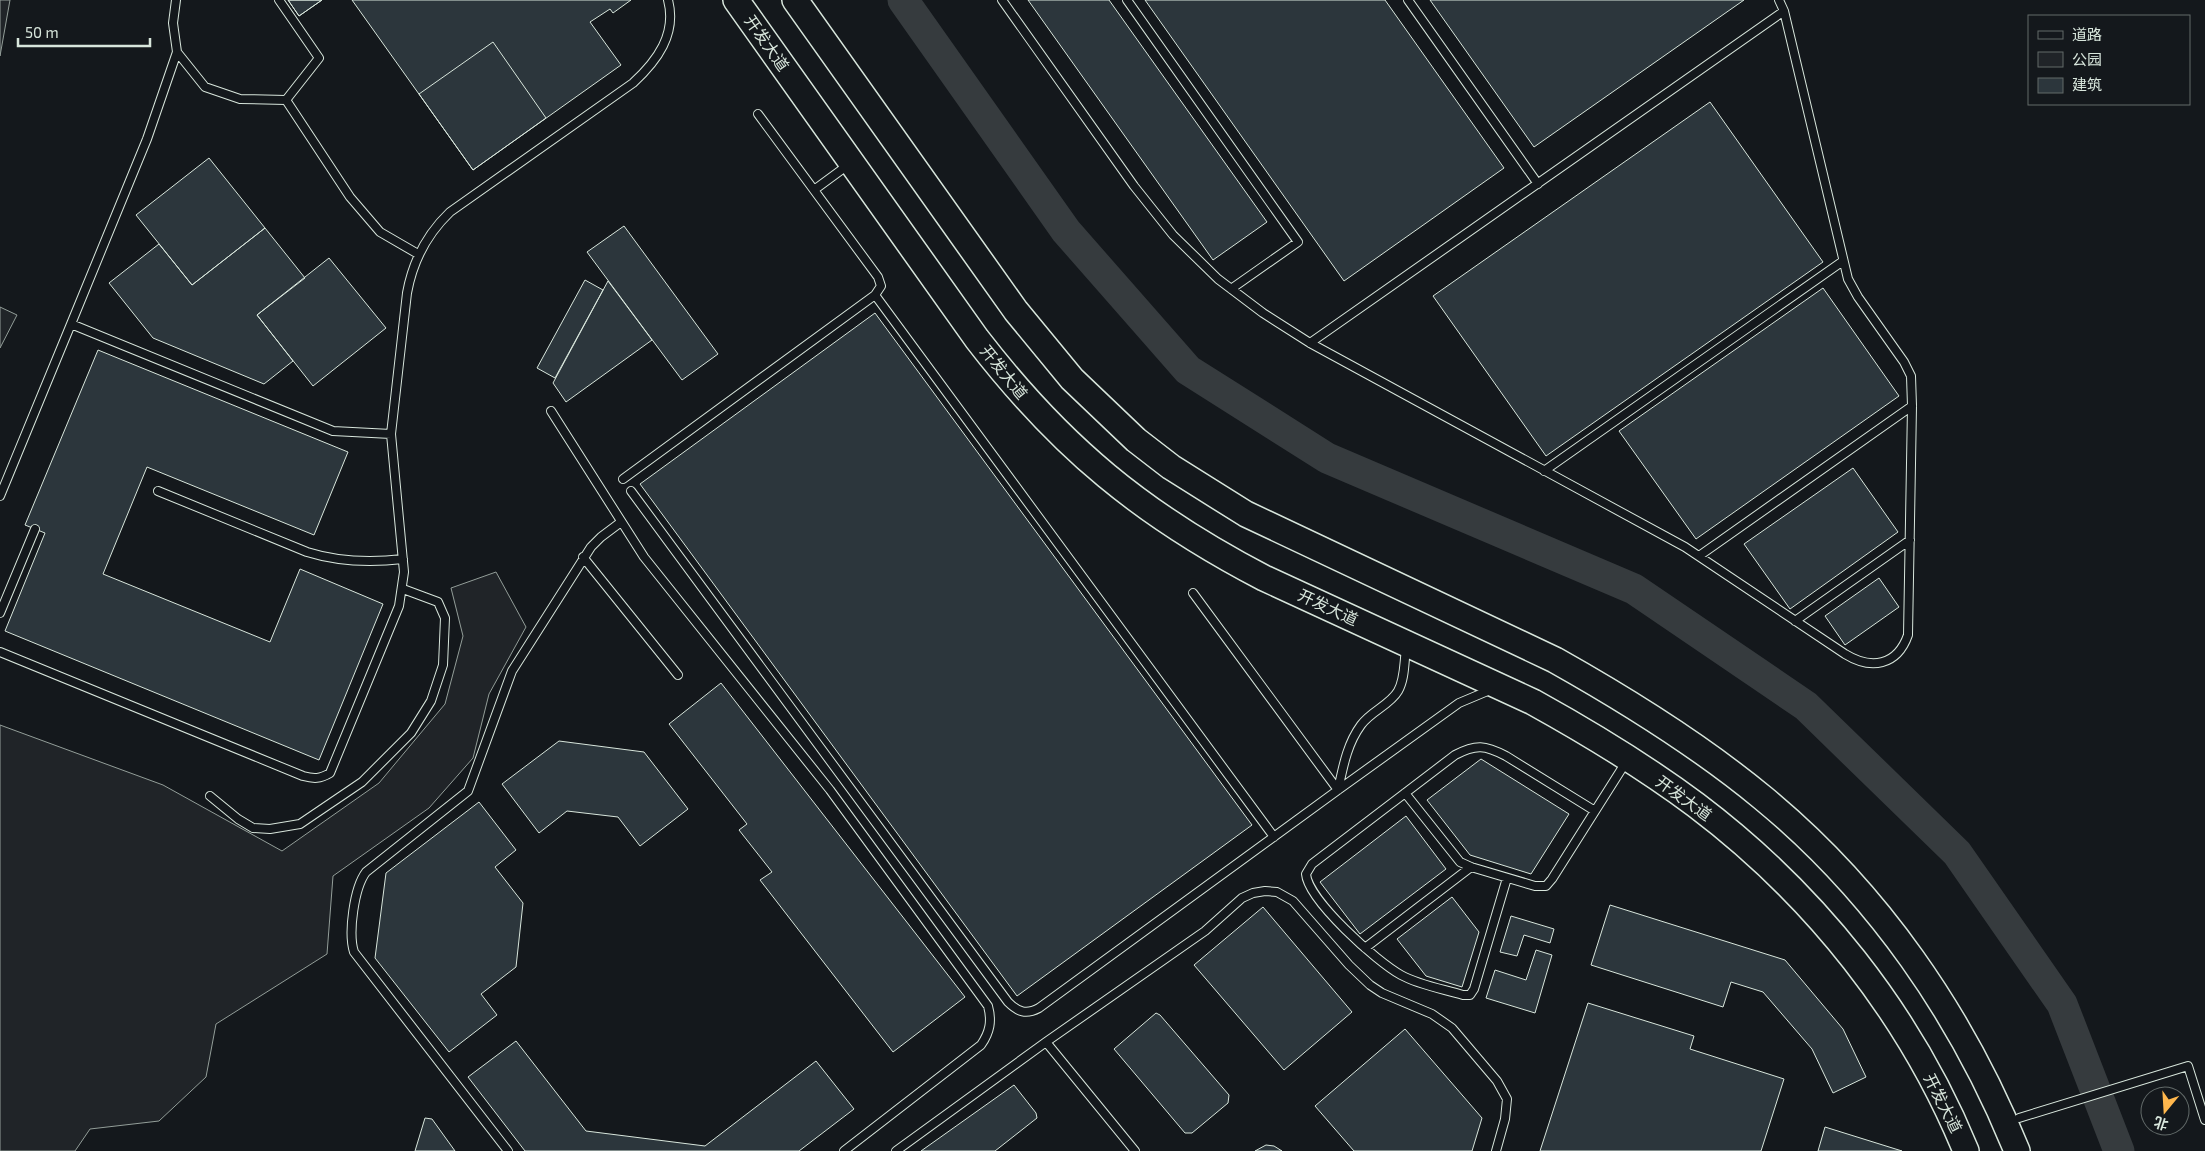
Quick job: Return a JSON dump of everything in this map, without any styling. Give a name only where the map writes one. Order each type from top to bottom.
[{"type":"main road","name":"开发大道","points":[[736,0],[1006,376],[1070,445],[1151,511],[1222,556],[1264,578],[1503,687],[1575,725],[1696,805],[1769,866],[1835,936],[1886,1004],[1917,1053],[1940,1095],[1966,1151]]},
{"type":"main road","points":[[795,0],[1016,312],[1066,373],[1103,411],[1171,467],[1246,514],[1555,660],[1599,685],[1683,738],[1764,798],[1837,868],[1903,945],[1958,1029],[1983,1073],[2017,1151]]},
{"type":"lane","points":[[0,496],[147,139],[177,52],[173,23],[176,0]]},
{"type":"lane","points":[[279,0],[319,58],[286,100]]},
{"type":"lane","points":[[0,652],[303,776],[312,779],[322,778],[330,773],[399,606],[403,590],[403,559],[391,434],[408,293],[418,254],[432,231],[450,212],[633,83],[646,71],[657,57],[669,32],[671,19],[668,0]]},
{"type":"lane","points":[[1002,0],[1134,186],[1173,235],[1231,289],[1263,313],[1310,343],[1685,547],[1859,662],[1874,664],[1896,655],[1908,635],[1911,376],[1848,279],[1842,261],[1780,0]]},
{"type":"lane","points":[[1127,0],[1298,242],[1231,289]]},
{"type":"lane","points":[[1408,0],[1538,184]]},
{"type":"lane","points":[[1310,343],[1784,11]]},
{"type":"lane","points":[[177,52],[205,87],[240,99],[286,100]]},
{"type":"lane","points":[[286,100],[350,197],[380,232],[418,254]]},
{"type":"lane","points":[[623,478],[875,295],[881,286],[878,276],[758,114]]},
{"type":"lane","points":[[814,190],[852,163]]},
{"type":"lane","points":[[1544,470],[1842,261]]},
{"type":"lane","points":[[875,295],[1274,837]]},
{"type":"lane","points":[[71,324],[333,431],[391,434]]},
{"type":"lane","points":[[1699,556],[1912,406]]},
{"type":"lane","points":[[551,411],[621,522],[668,589],[830,790],[988,1006],[990,1014],[989,1031],[981,1045],[844,1151]]},
{"type":"lane","points":[[158,491],[326,558],[366,562],[403,559]]},
{"type":"lane","points":[[631,491],[1014,1008],[1023,1012],[1032,1012],[1039,1008],[1459,703],[1488,690],[1503,687]]},
{"type":"lane","points":[[508,1151],[358,957],[352,946],[351,933],[358,885],[366,872],[468,791],[512,671],[583,557],[600,536],[621,522]]},
{"type":"lane","points":[[0,613],[35,529]]},
{"type":"lane","points":[[1795,621],[1910,540]]},
{"type":"lane","points":[[583,557],[678,675]]},
{"type":"lane","points":[[210,796],[238,819],[254,828],[270,829],[300,824],[362,782],[411,733],[431,700],[442,665],[445,618],[438,602],[403,590]]},
{"type":"lane","points":[[1193,593],[1338,790]]},
{"type":"lane","points":[[1338,790],[1344,763],[1354,736],[1372,713],[1398,690],[1402,680],[1407,643]]},
{"type":"lane","points":[[1507,878],[1474,989],[1470,995],[1463,995],[1402,975],[1364,948],[1338,923],[1309,884],[1306,874],[1312,864],[1455,755],[1466,749],[1479,746],[1493,749],[1506,756],[1595,811]]},
{"type":"lane","points":[[1405,793],[1460,862],[1507,878],[1536,886],[1546,886],[1552,880],[1628,759]]},
{"type":"lane","points":[[1364,948],[1471,867]]},
{"type":"lane","points":[[896,1151],[1046,1042],[1210,928],[1247,895],[1259,891],[1277,892],[1293,901],[1349,965],[1370,985],[1382,993],[1443,1020],[1492,1074],[1507,1099],[1505,1119],[1496,1151]]},
{"type":"lane","points":[[1046,1042],[1135,1151]]},
{"type":"lane","points":[[2019,1118],[2188,1066],[2205,1120]]},
{"type":"green space","points":[[0,0],[10,0],[0,56]]},
{"type":"green space","points":[[0,307],[17,315],[0,348]]},
{"type":"green space","points":[[496,572],[526,627],[489,694],[473,758],[429,808],[333,876],[327,954],[216,1024],[206,1077],[159,1121],[90,1129],[75,1151],[0,1151],[0,725],[163,785],[282,851],[379,783],[445,704],[463,636],[451,588]]},
{"type":"building","points":[[288,0],[322,0],[299,16]]},
{"type":"building","points":[[288,0],[322,0],[299,16]]},
{"type":"building","points":[[352,0],[631,0],[613,13],[610,9],[590,22],[621,65],[473,170]]},
{"type":"building","points":[[1028,0],[1109,0],[1267,222],[1213,260]]},
{"type":"building","points":[[1145,0],[1385,0],[1504,168],[1344,281]]},
{"type":"building","points":[[1430,0],[1744,0],[1534,147]]},
{"type":"building","points":[[493,42],[546,118],[473,170],[419,94]]},
{"type":"building","points":[[1710,102],[1823,262],[1546,456],[1433,296]]},
{"type":"building","points":[[209,158],[265,228],[192,285],[136,215]]},
{"type":"building","points":[[624,226],[718,354],[682,380],[587,252]]},
{"type":"building","points":[[265,228],[305,278],[257,315],[293,361],[264,384],[153,338],[109,283],[159,244],[192,285]]},
{"type":"building","points":[[329,258],[386,328],[313,386],[257,315]]},
{"type":"building","points":[[585,280],[603,290],[555,378],[537,368]]},
{"type":"building","points":[[608,281],[652,340],[566,402],[553,383]]},
{"type":"building","points":[[1823,288],[1899,396],[1696,539],[1619,431]]},
{"type":"building","points":[[875,313],[1252,825],[1017,996],[640,484]]},
{"type":"building","points":[[98,350],[348,452],[314,535],[147,467],[103,574],[270,642],[300,569],[383,604],[319,760],[5,631],[45,533],[25,525]]},
{"type":"building","points":[[1853,468],[1898,532],[1790,609],[1744,544]]},
{"type":"building","points":[[1879,578],[1899,607],[1845,645],[1825,616]]},
{"type":"building","points":[[721,683],[965,997],[893,1052],[760,880],[772,872],[739,830],[747,824],[669,724]]},
{"type":"building","points":[[559,741],[644,752],[688,809],[640,846],[618,817],[567,811],[539,833],[502,784]]},
{"type":"building","points":[[1481,759],[1569,814],[1531,874],[1470,855],[1427,800]]},
{"type":"building","points":[[479,802],[516,850],[495,867],[523,903],[516,967],[481,994],[497,1015],[449,1052],[375,958],[386,873]]},
{"type":"building","points":[[1406,816],[1446,869],[1360,934],[1320,882]]},
{"type":"building","points":[[1452,897],[1479,932],[1462,987],[1426,976],[1397,939]]},
{"type":"building","points":[[1610,905],[1785,960],[1843,1029],[1866,1077],[1833,1093],[1812,1049],[1763,992],[1731,982],[1723,1007],[1591,965]]},
{"type":"building","points":[[1263,907],[1352,1012],[1284,1070],[1194,965]]},
{"type":"building","points":[[1511,916],[1554,929],[1550,943],[1524,935],[1517,956],[1500,952]]},
{"type":"building","points":[[1536,950],[1552,955],[1535,1013],[1486,998],[1495,970],[1526,980]]},
{"type":"building","points":[[1588,1003],[1694,1036],[1690,1049],[1784,1079],[1761,1151],[1540,1151]]},
{"type":"building","points":[[1156,1013],[1160,1015],[1229,1095],[1228,1103],[1192,1133],[1185,1133],[1114,1049]]},
{"type":"building","points":[[1405,1029],[1482,1118],[1472,1151],[1354,1151],[1315,1106]]},
{"type":"building","points":[[516,1041],[586,1131],[705,1146],[816,1061],[854,1109],[799,1151],[525,1151],[468,1077]]},
{"type":"building","points":[[1014,1085],[1036,1113],[1037,1118],[995,1151],[921,1151]]},
{"type":"building","points":[[425,1118],[432,1119],[455,1151],[415,1151]]},
{"type":"building","points":[[1825,1127],[1902,1151],[1818,1151]]},
{"type":"building","points":[[1266,1145],[1274,1146],[1282,1151],[1255,1151]]},
{"type":"waterway","points":[[903,0],[1066,231],[1188,370],[1327,458],[1634,589],[1806,706],[1957,853],[2062,1004],[2119,1151]]}]
